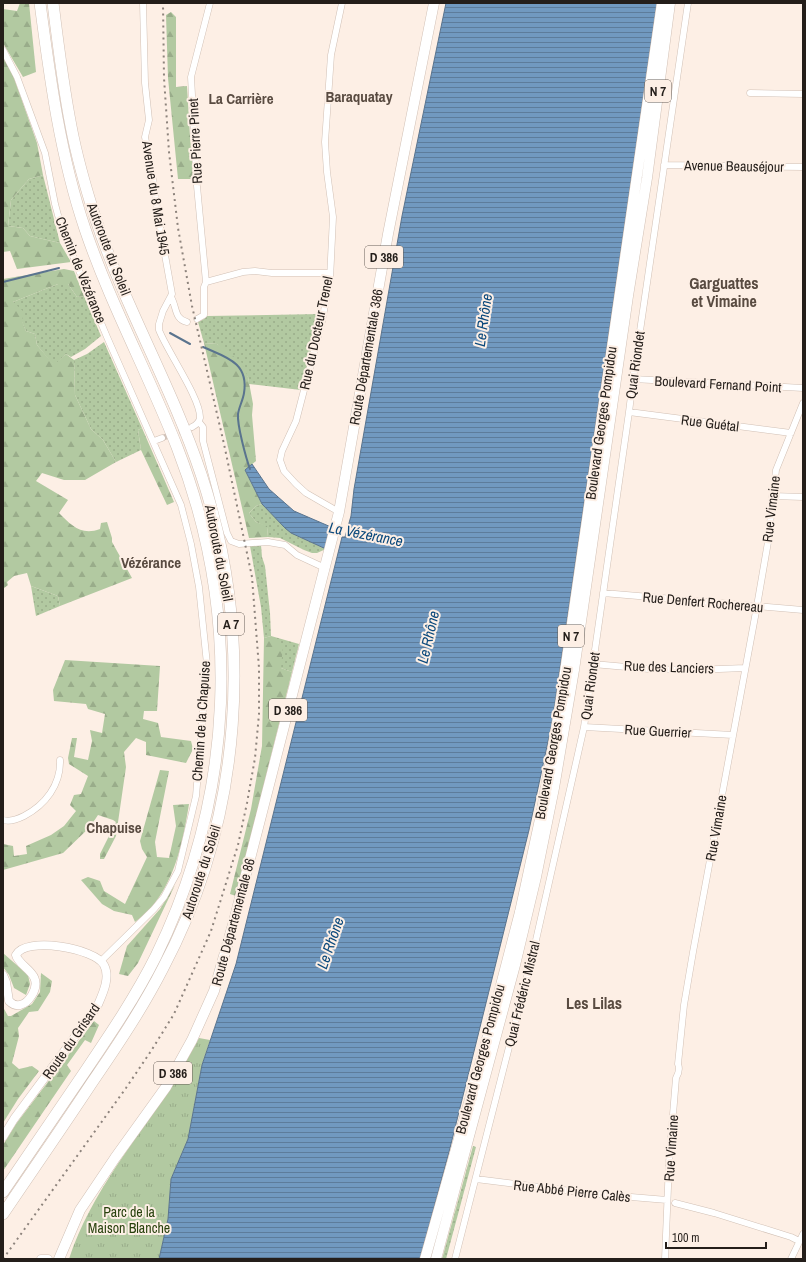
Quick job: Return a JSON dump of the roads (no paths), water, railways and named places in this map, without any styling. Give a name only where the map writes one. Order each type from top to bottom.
[{"type":"highway","name":"Autoroute du Soleil","points":[[3,1192],[120,1019],[155,958],[169,927],[185,888],[204,826],[216,757],[222,667],[214,579],[198,509],[177,448],[110,294],[85,230],[58,127],[40,3]]},
{"type":"highway","name":"Autoroute du Soleil","points":[[3,1214],[131,1024],[165,965],[182,930],[197,893],[216,830],[230,756],[233,715],[234,667],[230,610],[226,577],[212,512],[201,474],[190,445],[97,222],[70,125],[53,3]]},
{"type":"main road","name":"Route Départementale 386","points":[[329,552],[339,512],[388,234],[434,3]]},
{"type":"main road","name":"Boulevard Georges Pompidou","points":[[425,1259],[520,912],[544,796],[560,706],[662,3]]},
{"type":"main road","name":"Boulevard Georges Pompidou","points":[[436,1259],[515,965],[536,877],[554,788],[572,683],[627,304],[647,178],[670,3]]},
{"type":"main road","name":"Route Départementale 86","points":[[59,1259],[80,1210],[166,1087],[192,1040],[214,991],[234,922],[329,552]]},
{"type":"street","name":"Avenue du 8 Mai 1945","points":[[143,3],[144,83],[149,120],[145,137],[172,289],[171,297]]},
{"type":"street","name":"Rue Pierre Pinet","points":[[197,319],[204,315],[204,287],[206,282],[197,186],[191,77],[210,3]]},
{"type":"street","name":"Rue du Docteur Trenel","points":[[339,512],[306,493],[284,471],[280,460],[282,451],[296,421],[322,321],[330,279],[332,217],[325,142],[331,55],[342,3]]},
{"type":"street","name":"Quai Riondet","points":[[584,727],[688,3]]},
{"type":"street","name":"Chemin de Vézérance","points":[[3,50],[17,77],[45,153],[55,204],[62,230],[107,337],[154,441]]},
{"type":"street","points":[[750,93],[803,94]]},
{"type":"street","name":"Avenue Beauséjour","points":[[664,165],[803,167]]},
{"type":"street","points":[[206,282],[244,272],[255,271],[272,273],[330,273]]},
{"type":"street","points":[[171,297],[174,302],[177,315],[182,320],[187,322]]},
{"type":"street","points":[[171,297],[159,324],[159,330],[199,411],[200,418],[192,427]]},
{"type":"street","name":"Boulevard Fernand Point","points":[[633,380],[803,388]]},
{"type":"street","name":"Rue Vimaine","points":[[665,1259],[671,1132],[676,1078],[679,1074],[678,1064],[684,1005],[757,606],[768,542],[776,470],[803,403]]},
{"type":"street","name":"Rue Guétal","points":[[629,412],[791,433]]},
{"type":"street","points":[[198,422],[202,427],[203,440],[227,533],[231,541],[239,544],[268,542],[285,545],[298,554],[325,568]]},
{"type":"street","points":[[154,441],[162,438]]},
{"type":"street","name":"Chemin de la Chapuise","points":[[101,962],[134,931],[164,897],[178,871],[196,796],[207,664],[198,587],[191,544],[181,506],[154,441]]},
{"type":"street","points":[[772,496],[803,497]]},
{"type":"street","name":"Rue Denfert Rochereau","points":[[603,593],[803,610]]},
{"type":"street","name":"Rue des Lanciers","points":[[593,664],[693,670],[745,668]]},
{"type":"street","name":"Rue Guerrier","points":[[584,727],[733,735]]},
{"type":"street","name":"Quai Frédéric Mistral","points":[[455,1259],[534,949],[584,727]]},
{"type":"street","points":[[3,820],[18,819],[32,812],[47,799],[56,784],[60,760]]},
{"type":"street","points":[[3,975],[6,982],[9,1000],[15,1005],[20,1005],[25,1003],[30,998],[34,991],[35,983],[30,970],[16,957],[17,953],[22,948],[45,945],[64,947],[84,952],[96,957],[101,962]]},
{"type":"street","name":"Route du Grisard","points":[[3,1137],[14,1119],[97,1007],[102,996],[106,978],[104,966],[101,962]]},
{"type":"street","name":"Rue Abbé Pierre Calès","points":[[476,1179],[595,1194],[667,1200]]},
{"type":"street","points":[[675,1203],[714,1213],[792,1237],[799,1242]]},
{"type":"street","points":[[791,1259],[803,1234]]},
{"type":"street","points":[[41,1259],[48,1259]]},
{"type":"water","name":"Le Rhône","points":[[446,3],[657,3],[552,723],[529,830],[449,1152],[420,1259],[159,1259],[168,1219],[171,1179],[188,1139],[202,1065],[236,964],[342,537],[345,537],[351,516],[354,489],[402,216]]},
{"type":"water","points":[[252,464],[269,489],[294,511],[331,527],[326,549],[291,533],[262,504],[245,470]]},
{"type":"waterway","name":"La Vézérance","points":[[3,282],[59,268]]},
{"type":"waterway","name":"La Vézérance","points":[[170,333],[190,344]]},
{"type":"waterway","name":"La Vézérance","points":[[203,347],[234,362],[243,374],[245,383],[244,393],[238,419],[242,442],[250,469]]},
{"type":"tunnel","points":[[162,438],[187,429]]},
{"type":"railway","points":[[3,1259],[126,1088],[174,1014],[211,931],[238,845],[255,758],[259,714],[259,668],[252,577],[224,444],[192,306],[178,228],[169,152],[164,78],[163,3]]},
{"type":"district","name":"Baraquatay","points":[[359,96]]},
{"type":"district","name":"La Carrière","points":[[241,98]]},
{"type":"district","name":"Garguattes et Vimaine","points":[[724,292]]},
{"type":"district","name":"Vézérance","points":[[151,562]]},
{"type":"district","name":"Chapuise","points":[[114,827]]},
{"type":"district","name":"Les Lilas","points":[[594,1003]]},
{"type":"park label","name":"Parc de la Maison Blanche","points":[[129,1220]]}]
